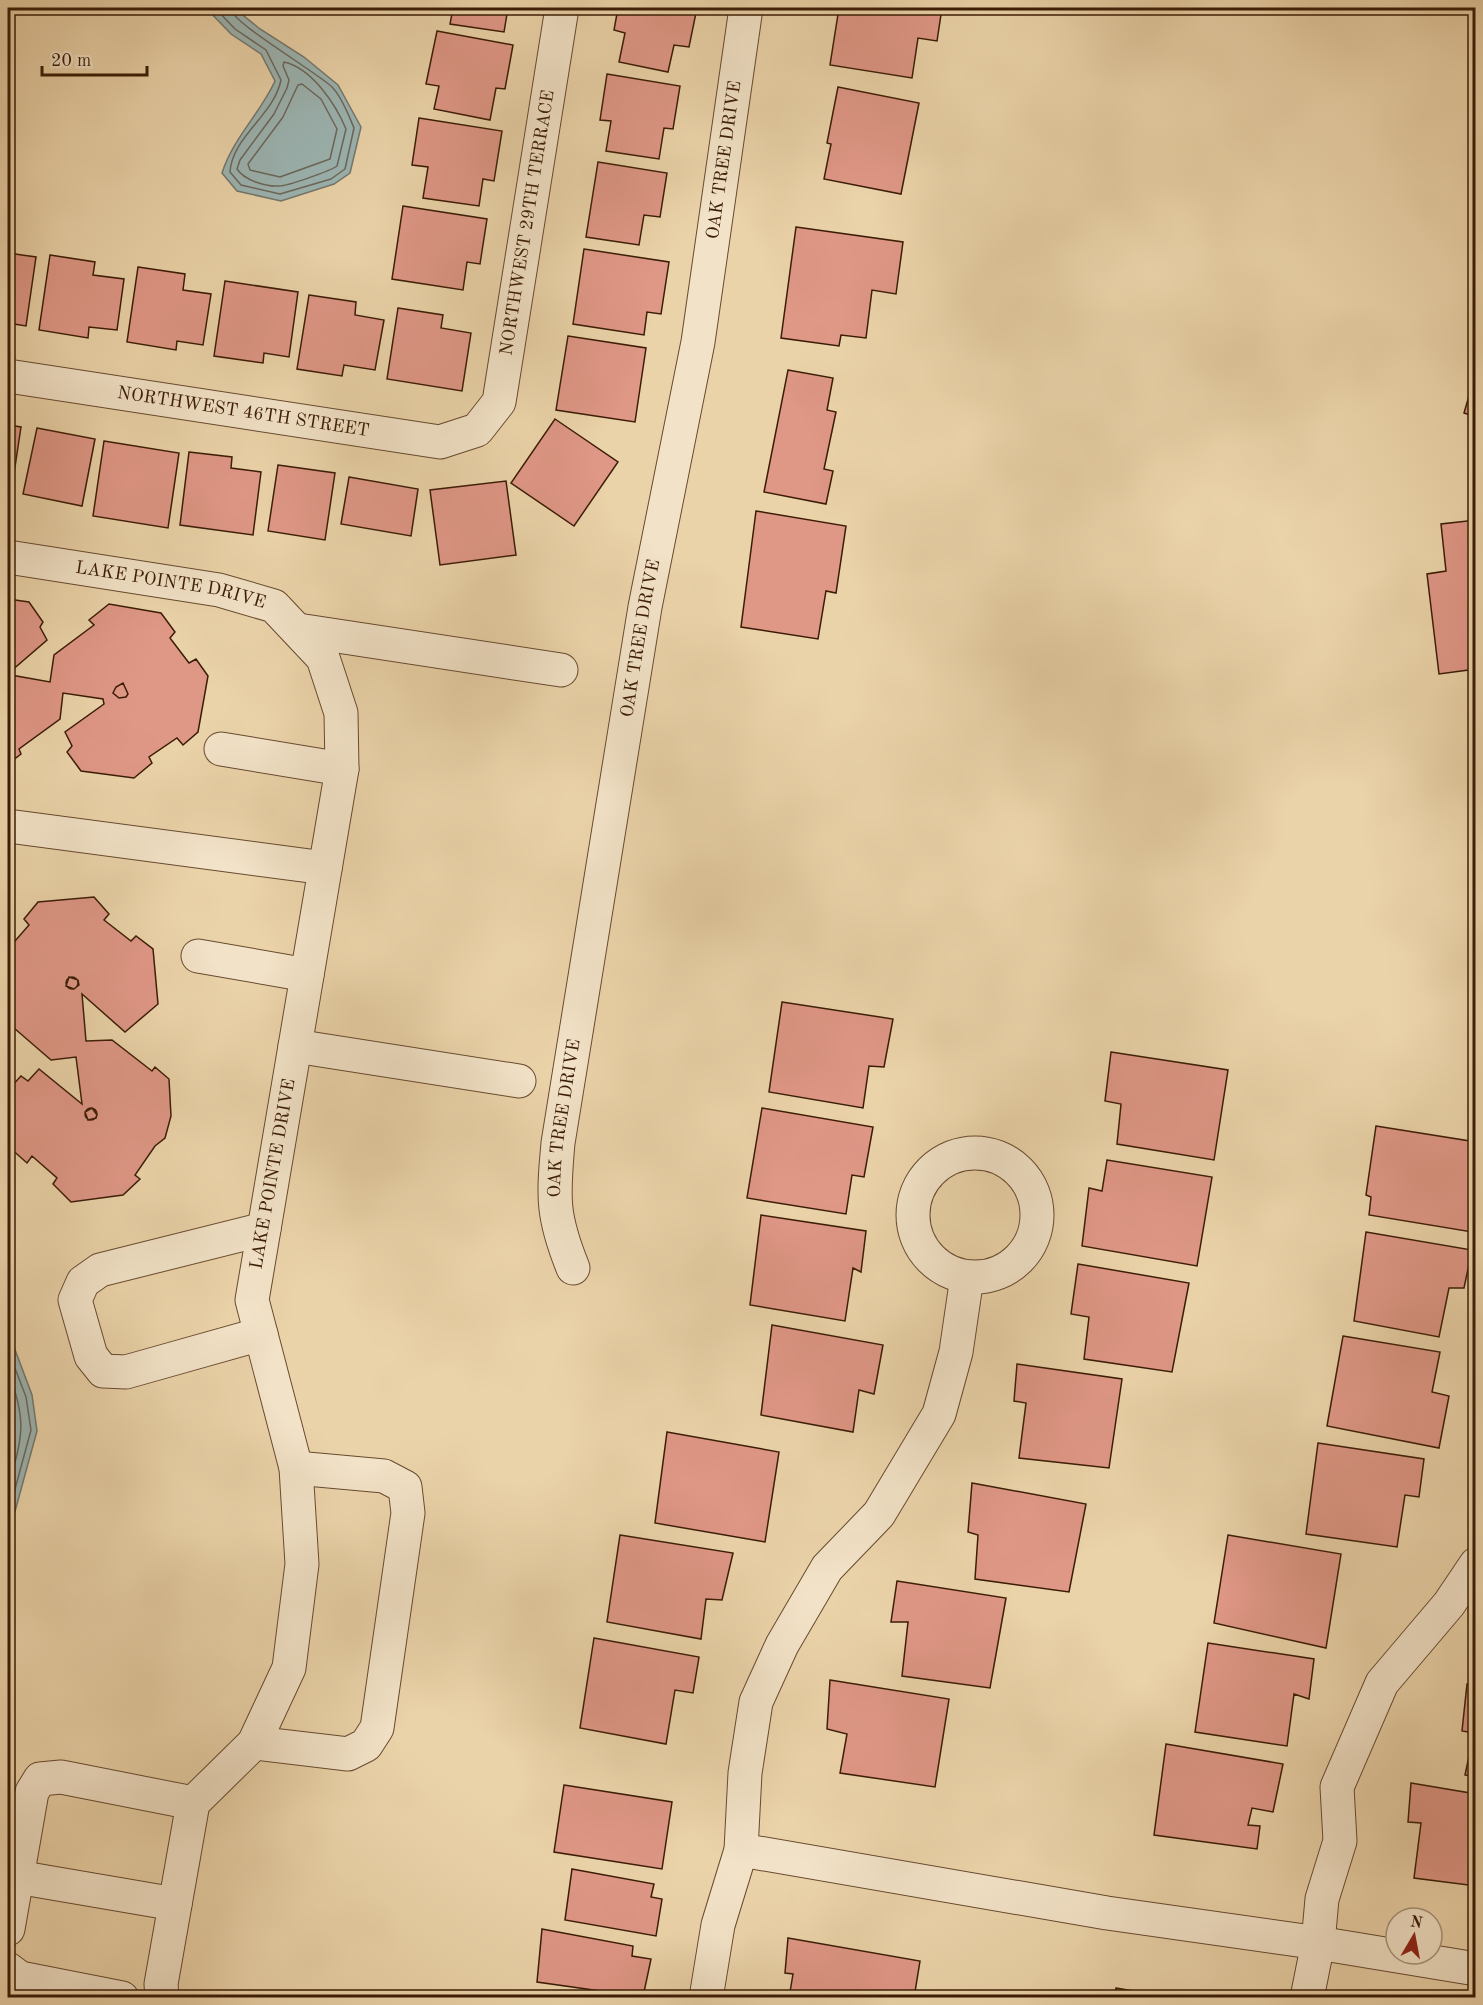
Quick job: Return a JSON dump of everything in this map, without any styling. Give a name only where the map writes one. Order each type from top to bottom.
[{"type":"street","name":"NORTHWEST 29TH TERRACE","points":[[477,430],[500,402],[562,8]]},
{"type":"street","name":"OAK TREE DRIVE","points":[[573,1268],[557,1224],[554,1200],[558,1143],[645,607],[698,342],[746,8]]},
{"type":"street","name":"NORTHWEST 46TH STREET","points":[[8,376],[440,442],[477,430]]},
{"type":"street","name":"LAKE POINTE DRIVE","points":[[8,557],[219,590],[274,606],[322,658],[341,714],[342,769],[252,1300],[296,1468],[302,1564],[289,1668],[254,1743],[193,1803]]},
{"type":"street","points":[[298,630],[561,670]]},
{"type":"street","points":[[221,749],[342,769]]},
{"type":"street","points":[[8,826],[325,868]]},
{"type":"street","points":[[198,956],[307,975]]},
{"type":"street","points":[[295,1046],[519,1081]]},
{"type":"street","points":[[261,1334],[126,1372],[103,1371],[91,1356],[75,1300],[83,1282],[100,1270],[264,1229]]},
{"type":"street","points":[[706,1998],[718,1925],[741,1850],[746,1773],[756,1702],[782,1645],[827,1568],[879,1514],[939,1414],[956,1352],[967,1277]]},
{"type":"street","points":[[254,1743],[348,1755],[366,1745],[377,1728],[408,1514],[405,1487],[384,1476],[296,1468]]},
{"type":"street","points":[[1306,1998],[1318,1943],[1322,1899],[1340,1841],[1337,1787],[1382,1683],[1449,1604],[1476,1564]]},
{"type":"street","points":[[8,1929],[32,1792],[40,1779],[61,1777],[193,1803],[160,1984],[162,1998]]},
{"type":"street","points":[[741,1850],[1107,1912],[1476,1969]]},
{"type":"street","points":[[17,1877],[175,1904]]},
{"type":"street","points":[[8,1969],[20,1978],[122,1998]]},
{"type":"water","points":[[206,8],[234,8],[260,29],[304,57],[338,85],[361,127],[350,173],[334,184],[281,201],[237,191],[222,173],[233,148],[275,81],[261,54],[231,34]]},
{"type":"water","points":[[8,1331],[32,1395],[37,1431],[8,1537]]},
{"type":"building","points":[[453,8],[508,8],[504,32],[450,24]]},
{"type":"building","points":[[618,8],[697,8],[689,47],[674,45],[668,72],[619,62],[625,33],[614,30]]},
{"type":"building","points":[[839,8],[942,8],[937,41],[918,38],[912,78],[830,65]]},
{"type":"building","points":[[437,31],[513,45],[505,89],[496,88],[490,120],[434,109],[439,86],[426,84]]},
{"type":"building","points":[[607,74],[680,86],[673,129],[664,128],[659,159],[606,151],[611,121],[600,120]]},
{"type":"building","points":[[838,87],[919,103],[901,194],[824,179],[831,144],[827,143]]},
{"type":"building","points":[[419,118],[502,131],[494,181],[483,179],[479,206],[423,198],[428,167],[412,165]]},
{"type":"building","points":[[598,162],[667,173],[660,217],[644,215],[639,245],[586,237]]},
{"type":"building","points":[[403,206],[487,219],[480,264],[467,262],[463,290],[392,279]]},
{"type":"building","points":[[796,227],[903,242],[896,294],[872,290],[866,338],[841,335],[839,346],[781,338]]},
{"type":"building","points":[[584,249],[669,262],[661,314],[647,312],[644,335],[573,324]]},
{"type":"building","points":[[8,253],[36,257],[26,326],[8,323]]},
{"type":"building","points":[[50,255],[95,262],[93,275],[124,279],[117,330],[89,327],[88,338],[39,330]]},
{"type":"building","points":[[138,267],[185,274],[183,290],[211,294],[203,345],[177,341],[176,350],[127,342]]},
{"type":"building","points":[[225,281],[298,292],[289,357],[264,353],[263,363],[214,356]]},
{"type":"building","points":[[309,295],[356,302],[355,315],[384,320],[375,370],[344,365],[342,376],[297,369]]},
{"type":"building","points":[[398,308],[443,315],[441,328],[471,333],[462,391],[387,379]]},
{"type":"building","points":[[568,336],[646,348],[635,422],[556,410]]},
{"type":"building","points":[[788,370],[833,378],[827,410],[836,412],[824,469],[833,471],[826,504],[764,492]]},
{"type":"building","points":[[1476,372],[1476,417],[1464,413]]},
{"type":"building","points":[[555,419],[618,462],[574,526],[511,483]]},
{"type":"building","points":[[8,425],[21,427],[13,480],[8,479]]},
{"type":"building","points":[[37,428],[95,439],[82,506],[23,494]]},
{"type":"building","points":[[104,441],[179,453],[168,528],[93,516]]},
{"type":"building","points":[[189,452],[232,457],[231,468],[261,472],[253,535],[180,525]]},
{"type":"building","points":[[278,465],[335,473],[325,540],[268,531]]},
{"type":"building","points":[[349,477],[418,489],[411,536],[341,524]]},
{"type":"building","points":[[506,481],[516,555],[440,565],[430,490]]},
{"type":"building","points":[[756,511],[846,526],[836,593],[826,591],[818,639],[741,627]]},
{"type":"building","points":[[1476,520],[1476,669],[1439,674],[1427,574],[1446,571],[1441,524]]},
{"type":"building","points":[[8,599],[29,602],[43,622],[40,627],[47,640],[10,672],[11,675],[50,682],[54,655],[94,625],[89,620],[109,604],[161,613],[175,632],[170,638],[189,663],[196,659],[208,676],[198,732],[183,745],[177,738],[149,757],[152,763],[134,778],[81,771],[67,752],[72,746],[65,732],[104,704],[103,699],[63,693],[60,719],[19,749],[21,754],[8,764]],"holes":[[[123,683],[128,694],[126,697],[119,698],[113,693],[116,687]]]},
{"type":"building","points":[[123,683],[128,694],[126,697],[119,698],[113,693],[116,687]]},
{"type":"building","points":[[94,897],[109,914],[104,920],[131,941],[136,936],[153,949],[158,1004],[125,1032],[82,994],[86,1041],[112,1040],[152,1071],[155,1067],[169,1079],[171,1116],[165,1138],[155,1146],[135,1175],[140,1179],[123,1195],[71,1202],[53,1184],[57,1178],[32,1156],[27,1163],[9,1147],[8,1090],[21,1076],[28,1081],[39,1069],[82,1104],[76,1057],[51,1060],[14,1028],[9,1035],[8,1033],[8,949],[29,925],[24,919],[38,902]],"holes":[[[69,977],[78,980],[79,985],[74,989],[66,986]],[[92,1108],[97,1115],[96,1118],[88,1120],[85,1112]]]},
{"type":"building","points":[[74,977],[78,983],[74,989],[70,989],[66,981]]},
{"type":"building","points":[[782,1002],[893,1019],[884,1067],[869,1066],[863,1108],[769,1092]]},
{"type":"building","points":[[1111,1052],[1228,1070],[1214,1160],[1117,1144],[1121,1104],[1105,1101]]},
{"type":"building","points":[[93,1108],[97,1114],[93,1120],[89,1120],[85,1112]]},
{"type":"building","points":[[762,1108],[873,1127],[864,1177],[852,1175],[846,1214],[747,1198]]},
{"type":"building","points":[[1376,1126],[1476,1142],[1476,1209],[1472,1232],[1369,1215],[1371,1197],[1366,1195]]},
{"type":"building","points":[[1107,1160],[1212,1177],[1197,1266],[1082,1246],[1089,1188],[1102,1191]]},
{"type":"building","points":[[761,1215],[866,1231],[861,1272],[853,1268],[845,1321],[750,1305]]},
{"type":"building","points":[[1366,1232],[1472,1250],[1464,1288],[1449,1288],[1439,1337],[1354,1321]]},
{"type":"building","points":[[1078,1264],[1189,1283],[1172,1372],[1084,1359],[1089,1317],[1071,1314]]},
{"type":"building","points":[[772,1325],[883,1345],[874,1394],[859,1390],[853,1432],[761,1415]]},
{"type":"building","points":[[1343,1336],[1440,1352],[1432,1392],[1449,1396],[1439,1448],[1327,1426]]},
{"type":"building","points":[[1017,1364],[1122,1379],[1109,1468],[1019,1458],[1026,1403],[1014,1401]]},
{"type":"building","points":[[667,1432],[779,1452],[765,1542],[655,1523]]},
{"type":"building","points":[[1318,1443],[1424,1459],[1419,1497],[1405,1495],[1397,1547],[1306,1534]]},
{"type":"building","points":[[972,1483],[1086,1504],[1069,1592],[975,1579],[978,1535],[968,1532]]},
{"type":"building","points":[[620,1535],[733,1553],[722,1600],[706,1599],[701,1639],[607,1622]]},
{"type":"building","points":[[1228,1535],[1341,1554],[1326,1648],[1214,1623]]},
{"type":"building","points":[[897,1581],[1006,1598],[990,1688],[902,1676],[908,1622],[891,1622]]},
{"type":"building","points":[[594,1638],[699,1657],[693,1693],[675,1690],[666,1744],[580,1728]]},
{"type":"building","points":[[1208,1643],[1314,1659],[1309,1699],[1294,1694],[1287,1746],[1195,1732]]},
{"type":"building","points":[[830,1680],[949,1699],[935,1787],[840,1773],[847,1734],[827,1729]]},
{"type":"building","points":[[1467,1684],[1476,1685],[1476,1777],[1465,1775],[1474,1733],[1462,1731]]},
{"type":"building","points":[[1166,1744],[1283,1764],[1273,1812],[1252,1808],[1248,1825],[1260,1826],[1257,1849],[1154,1835]]},
{"type":"building","points":[[1411,1783],[1476,1794],[1476,1886],[1414,1878],[1421,1823],[1408,1822]]},
{"type":"building","points":[[564,1785],[672,1802],[662,1869],[554,1852]]},
{"type":"building","points":[[572,1869],[654,1884],[651,1897],[662,1899],[656,1936],[565,1920]]},
{"type":"building","points":[[542,1929],[633,1946],[632,1956],[651,1959],[643,1997],[537,1982]]},
{"type":"building","points":[[788,1938],[920,1961],[914,1998],[789,1998],[793,1974],[785,1973]]},
{"type":"building","points":[[1116,1988],[1175,1998],[1114,1998]]}]
